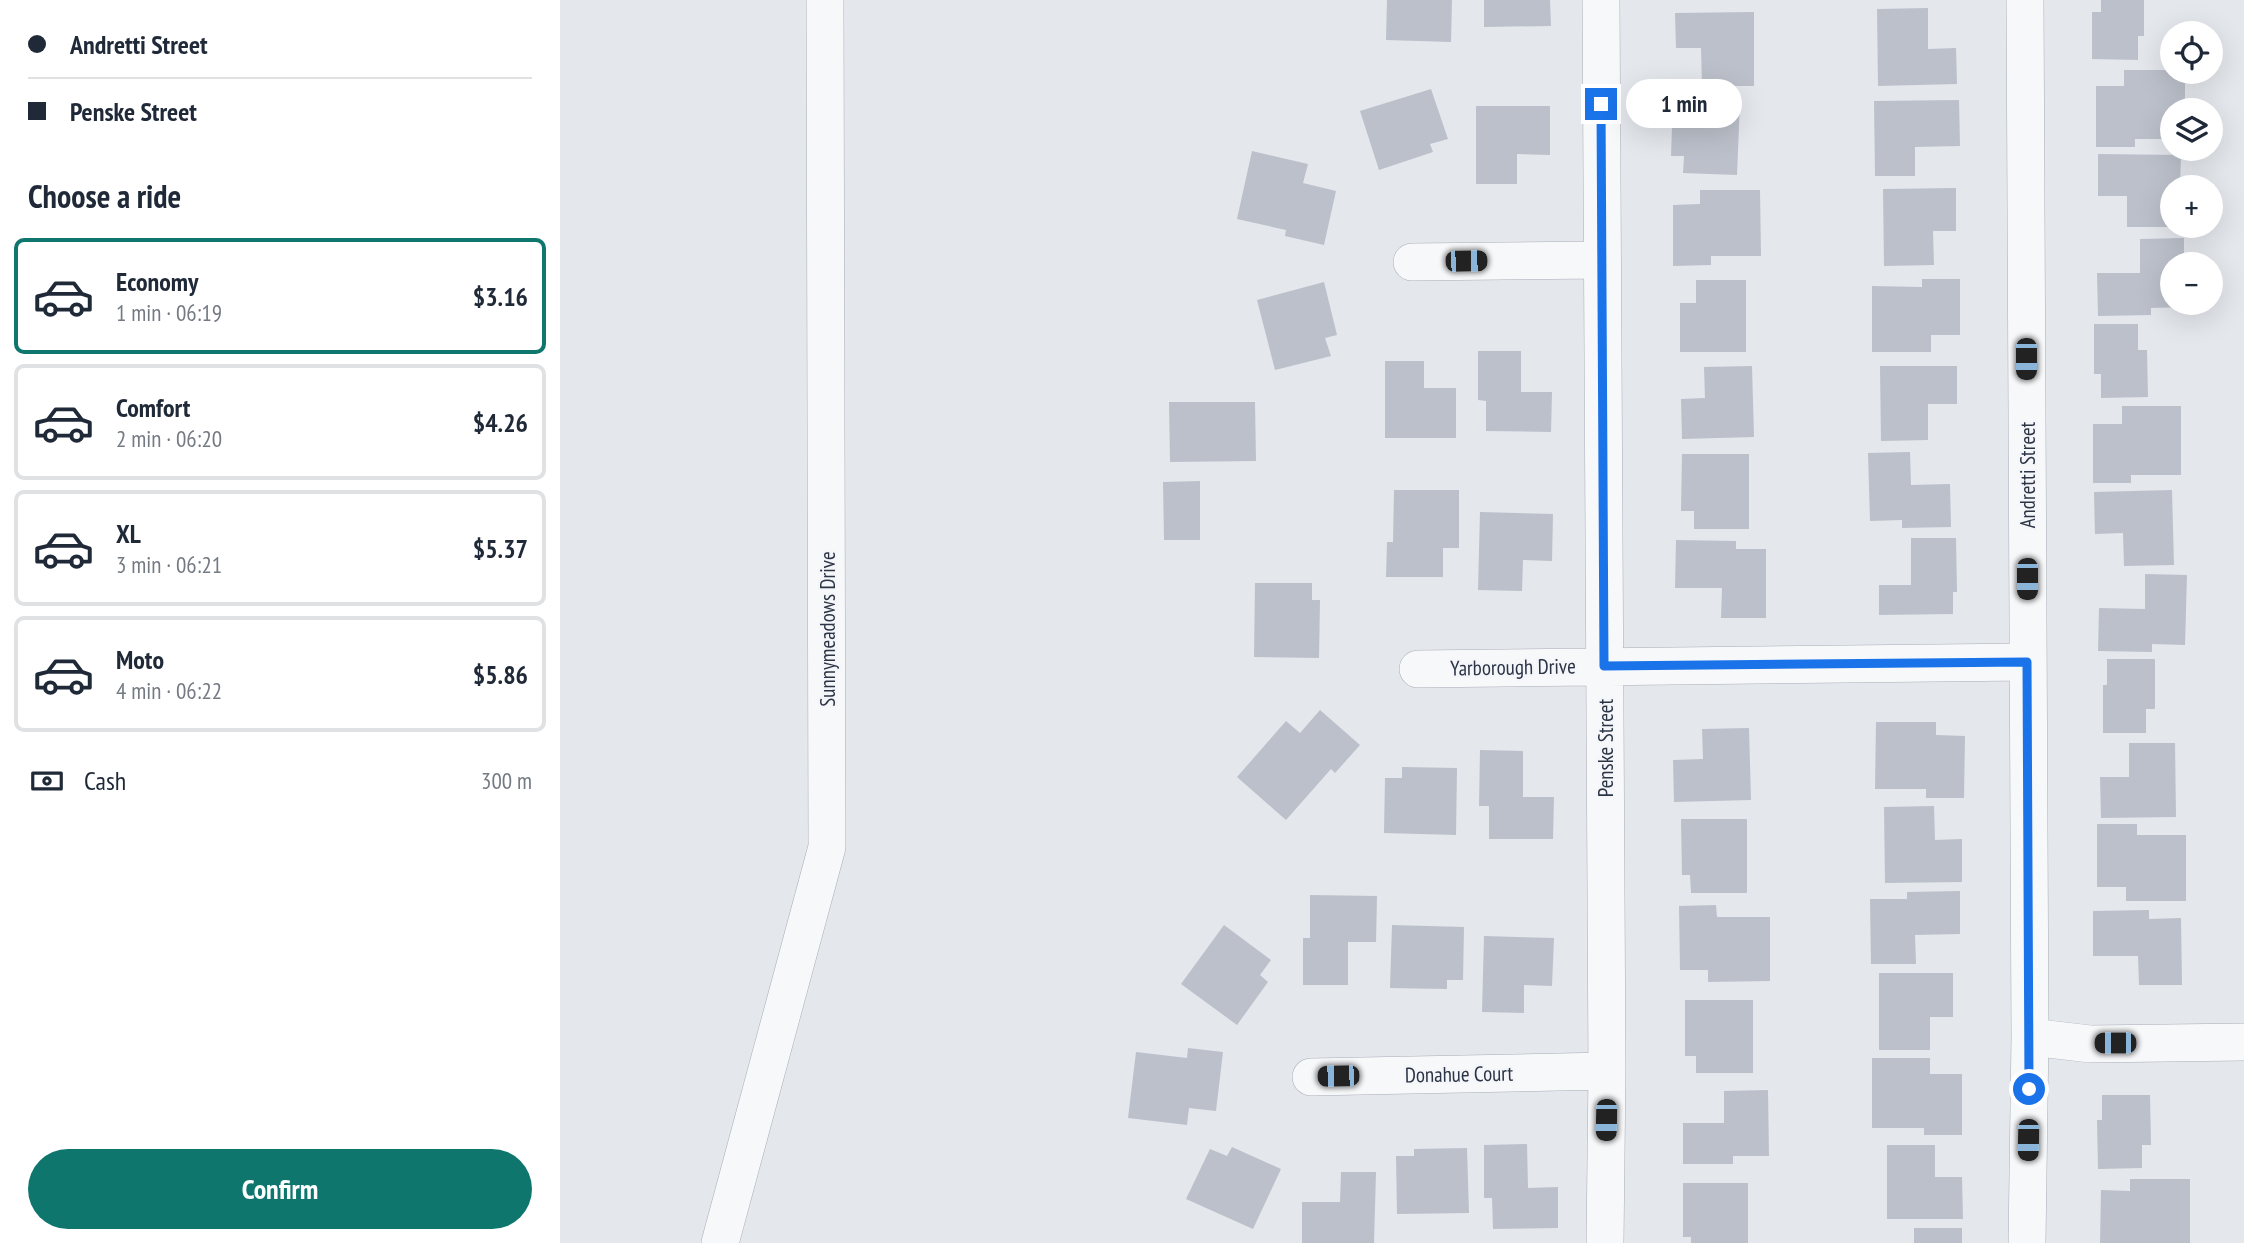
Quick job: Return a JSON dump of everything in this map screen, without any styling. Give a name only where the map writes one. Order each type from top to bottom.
[{"type":"street","name":"Sunnymeadows Drive","points":[[720,1243],[827,847],[825,0]]},
{"type":"street","name":"Penske Street","points":[[1601,0],[1607,1071],[1605,1243]]},
{"type":"street","name":"Andretti Street","points":[[2025,0],[2030,1037],[2027,1243]]},
{"type":"street","points":[[1412,262],[1602,260]]},
{"type":"street","name":"Yarborough Drive","points":[[1418,669],[2027,662]]},
{"type":"street","points":[[2030,1037],[2090,1044],[2244,1042]]},
{"type":"street","name":"Donahue Court","points":[[1311,1077],[1607,1071]]},
{"type":"building","points":[[1387,0],[1452,0],[1451,42],[1386,40]]},
{"type":"building","points":[[1484,0],[1550,0],[1551,26],[1484,27]]},
{"type":"building","points":[[2101,0],[2144,0],[2144,36],[2138,36],[2138,60],[2092,59],[2092,12],[2101,12]]},
{"type":"building","points":[[1928,8],[1928,49],[1956,48],[1957,84],[1878,86],[1877,9]]},
{"type":"building","points":[[1754,12],[1754,86],[1702,86],[1701,48],[1676,48],[1675,13]]},
{"type":"building","points":[[2124,70],[2160,70],[2160,84],[2185,84],[2185,98],[2160,98],[2160,139],[2135,139],[2135,147],[2096,147],[2096,86],[2124,86]]},
{"type":"building","points":[[1431,89],[1448,139],[1430,144],[1433,152],[1379,170],[1360,111]]},
{"type":"building","points":[[1673,99],[1740,101],[1737,175],[1683,173],[1684,156],[1671,156]]},
{"type":"building","points":[[1959,100],[1960,146],[1915,147],[1915,176],[1875,176],[1874,101]]},
{"type":"building","points":[[1476,106],[1550,106],[1550,155],[1517,154],[1517,184],[1476,184]]},
{"type":"building","points":[[1252,151],[1308,164],[1303,183],[1336,191],[1324,245],[1285,236],[1286,230],[1237,219]]},
{"type":"building","points":[[2098,154],[2160,155],[2160,161],[2181,161],[2180,175],[2160,175],[2160,227],[2127,227],[2127,196],[2098,196]]},
{"type":"building","points":[[1956,188],[1956,231],[1933,231],[1934,265],[1884,266],[1883,189]]},
{"type":"building","points":[[1700,190],[1760,190],[1761,256],[1711,256],[1711,265],[1673,266],[1673,205],[1700,204]]},
{"type":"building","points":[[2184,238],[2184,252],[2160,252],[2160,308],[2151,308],[2151,315],[2098,316],[2097,273],[2140,273],[2140,239]]},
{"type":"building","points":[[1922,279],[1960,279],[1960,335],[1931,335],[1931,352],[1872,352],[1872,286],[1922,287]]},
{"type":"building","points":[[1696,280],[1746,280],[1746,352],[1680,352],[1680,303],[1696,303]]},
{"type":"building","points":[[1324,282],[1337,335],[1325,338],[1331,356],[1275,370],[1257,300]]},
{"type":"building","points":[[2094,324],[2138,324],[2138,350],[2147,350],[2148,397],[2101,398],[2101,374],[2094,374]]},
{"type":"building","points":[[1478,351],[1521,351],[1521,392],[1552,392],[1551,432],[1486,431],[1486,401],[1478,400]]},
{"type":"building","points":[[1385,361],[1424,361],[1424,388],[1456,388],[1456,438],[1385,438]]},
{"type":"building","points":[[1752,366],[1754,437],[1682,439],[1681,399],[1705,398],[1704,367]]},
{"type":"building","points":[[1880,366],[1957,366],[1957,404],[1928,404],[1928,440],[1881,441]]},
{"type":"building","points":[[1169,402],[1255,402],[1256,461],[1170,462]]},
{"type":"building","points":[[2122,406],[2181,406],[2181,475],[2131,475],[2131,483],[2093,483],[2093,424],[2122,424]]},
{"type":"building","points":[[1910,452],[1911,485],[1950,484],[1951,527],[1902,528],[1902,520],[1870,521],[1868,453]]},
{"type":"building","points":[[1682,454],[1749,454],[1749,529],[1694,529],[1694,511],[1681,511]]},
{"type":"building","points":[[1200,481],[1200,540],[1164,540],[1163,482]]},
{"type":"building","points":[[1394,490],[1459,490],[1459,548],[1443,548],[1443,577],[1386,577],[1387,542],[1393,542]]},
{"type":"building","points":[[2172,490],[2174,565],[2124,566],[2123,533],[2095,534],[2094,492]]},
{"type":"building","points":[[1480,512],[1553,514],[1552,561],[1523,560],[1522,591],[1478,590]]},
{"type":"building","points":[[1911,538],[1956,538],[1957,592],[1953,592],[1953,614],[1879,615],[1879,585],[1911,585]]},
{"type":"building","points":[[1676,540],[1736,541],[1736,549],[1766,549],[1766,618],[1721,618],[1722,588],[1675,588]]},
{"type":"building","points":[[2145,574],[2187,575],[2185,645],[2152,644],[2152,652],[2098,651],[2099,608],[2145,609]]},
{"type":"building","points":[[1255,583],[1312,583],[1312,600],[1320,600],[1319,658],[1254,657]]},
{"type":"building","points":[[2107,659],[2155,659],[2155,709],[2146,709],[2146,733],[2103,733],[2103,685],[2107,685]]},
{"type":"building","points":[[1320,710],[1360,745],[1335,773],[1331,769],[1286,820],[1237,777],[1286,721],[1300,733]]},
{"type":"building","points":[[1876,722],[1936,722],[1936,735],[1965,736],[1964,798],[1926,798],[1926,789],[1875,789]]},
{"type":"building","points":[[1749,728],[1751,800],[1674,802],[1673,760],[1703,759],[1702,729]]},
{"type":"building","points":[[2129,743],[2175,743],[2176,817],[2101,818],[2100,777],[2129,777]]},
{"type":"building","points":[[1480,750],[1523,751],[1523,797],[1554,797],[1553,839],[1489,839],[1489,806],[1479,806]]},
{"type":"building","points":[[1402,767],[1457,768],[1456,835],[1384,833],[1385,778],[1402,778]]},
{"type":"building","points":[[1934,806],[1935,840],[1962,839],[1962,882],[1885,883],[1884,807]]},
{"type":"building","points":[[1681,819],[1747,819],[1747,893],[1691,893],[1690,875],[1682,875]]},
{"type":"building","points":[[2097,824],[2137,824],[2137,835],[2186,835],[2186,901],[2126,901],[2126,887],[2097,887]]},
{"type":"building","points":[[1960,891],[1960,934],[1915,935],[1916,964],[1871,964],[1870,899],[1907,899],[1907,892]]},
{"type":"building","points":[[1310,895],[1377,896],[1376,942],[1348,942],[1348,985],[1303,985],[1303,938],[1310,938]]},
{"type":"building","points":[[1716,905],[1717,917],[1770,917],[1770,981],[1708,982],[1708,970],[1680,970],[1679,906]]},
{"type":"building","points":[[2149,910],[2149,919],[2181,918],[2182,985],[2139,985],[2138,956],[2093,956],[2093,911]]},
{"type":"building","points":[[1224,925],[1271,960],[1260,975],[1268,982],[1237,1025],[1181,984]]},
{"type":"building","points":[[1392,925],[1464,927],[1463,980],[1447,980],[1447,989],[1390,988]]},
{"type":"building","points":[[1484,936],[1554,938],[1552,986],[1524,985],[1524,1013],[1482,1012]]},
{"type":"building","points":[[1879,973],[1953,973],[1953,1017],[1930,1017],[1930,1050],[1879,1050]]},
{"type":"building","points":[[1685,1000],[1753,1000],[1753,1073],[1696,1073],[1696,1056],[1685,1056]]},
{"type":"building","points":[[1188,1048],[1223,1052],[1216,1111],[1189,1108],[1187,1125],[1128,1118],[1136,1052],[1187,1058]]},
{"type":"building","points":[[1872,1058],[1930,1058],[1930,1074],[1962,1074],[1962,1135],[1924,1135],[1924,1128],[1872,1128]]},
{"type":"building","points":[[1768,1090],[1769,1156],[1733,1156],[1733,1164],[1683,1164],[1683,1123],[1724,1123],[1724,1091]]},
{"type":"building","points":[[2102,1095],[2150,1095],[2151,1145],[2142,1145],[2142,1168],[2098,1169],[2097,1120],[2102,1120]]},
{"type":"building","points":[[1527,1144],[1528,1188],[1558,1187],[1558,1228],[1493,1229],[1492,1198],[1484,1198],[1484,1145]]},
{"type":"building","points":[[1887,1145],[1935,1145],[1935,1177],[1962,1177],[1963,1219],[1887,1219]]},
{"type":"building","points":[[1232,1147],[1281,1169],[1253,1229],[1186,1199],[1210,1149],[1227,1156]]},
{"type":"building","points":[[1467,1148],[1469,1213],[1397,1214],[1396,1156],[1414,1156],[1414,1149]]},
{"type":"building","points":[[1341,1172],[1376,1172],[1374,1243],[1302,1243],[1302,1202],[1340,1202]]},
{"type":"building","points":[[2130,1179],[2190,1179],[2190,1243],[2100,1243],[2101,1190],[2130,1191]]},
{"type":"building","points":[[1683,1183],[1748,1183],[1748,1243],[1691,1243],[1691,1237],[1683,1237]]},
{"type":"building","points":[[1914,1228],[1962,1228],[1962,1243],[1914,1243]]},
{"type":"route","points":[[1601,104],[1604,666],[2027,662],[2029,1089]]}]
